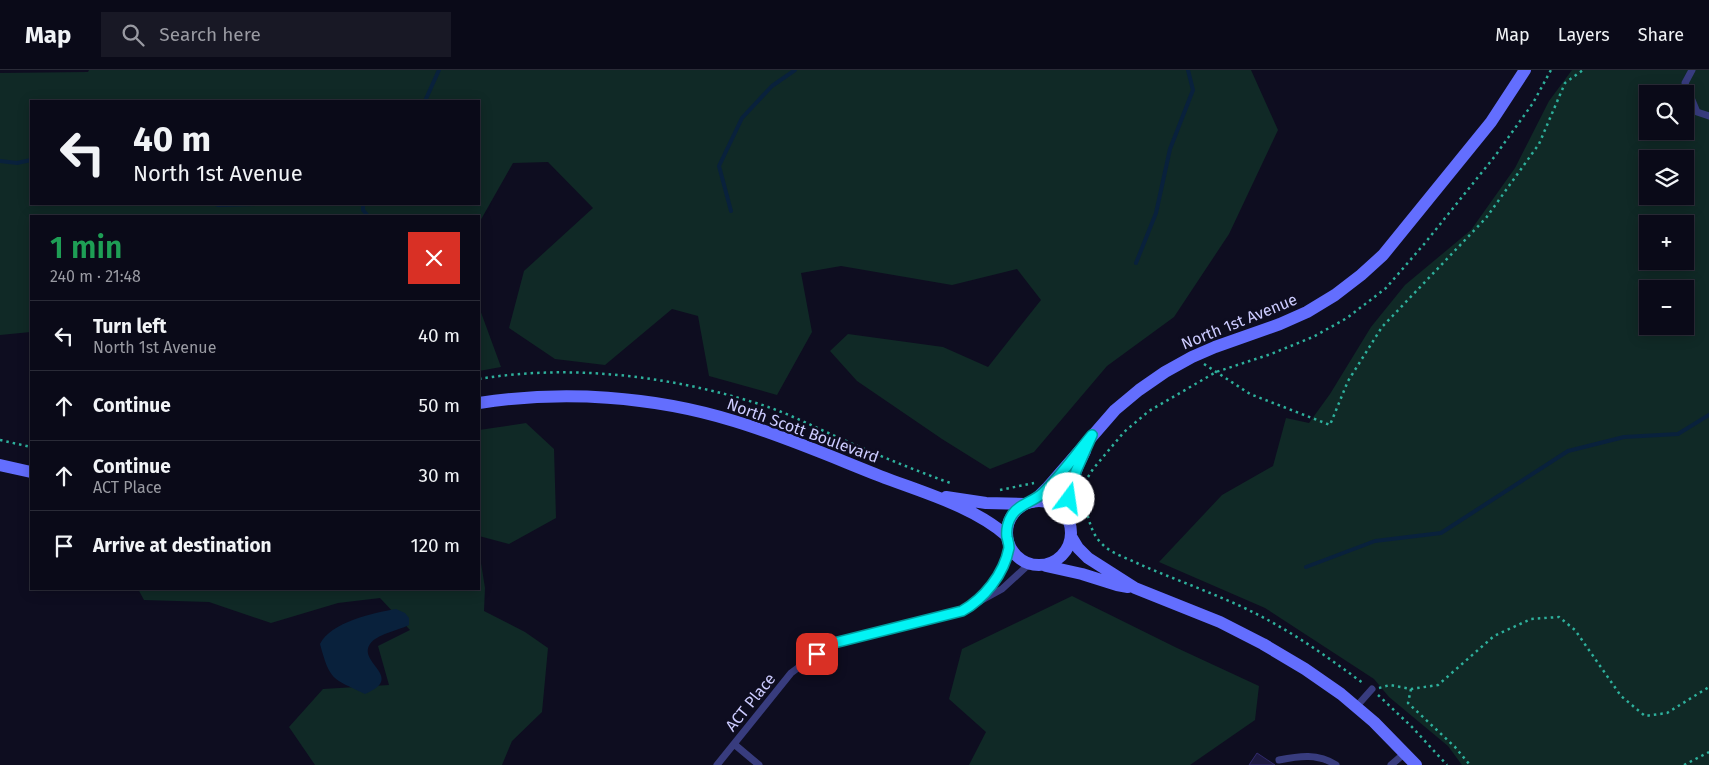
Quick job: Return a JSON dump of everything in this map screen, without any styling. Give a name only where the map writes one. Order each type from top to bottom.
[{"type":"main road","name":"North 1st Avenue","points":[[1029,503],[1048,487],[1120,405],[1165,372],[1215,347],[1280,324],[1306,312],[1335,295],[1361,275],[1383,255],[1492,122],[1524,70]]},
{"type":"main road","name":"North Scott Boulevard","points":[[480,403],[520,398],[598,397],[647,402],[733,420],[933,496],[974,514],[1008,541]]},
{"type":"main road","name":"North 1st Avenue","points":[[1068,518],[1067,507],[1076,471],[1092,435]]},
{"type":"main road","points":[[0,466],[30,472]]},
{"type":"main road","name":"North Scott Boulevard","points":[[933,496],[986,502],[1029,503]]},
{"type":"main road","points":[[1135,588],[1117,585],[1082,574],[1024,562],[1016,556],[1008,541],[1008,524],[1012,514],[1029,503],[1042,501],[1053,504],[1062,510],[1068,518],[1072,538],[1078,548],[1088,558],[1135,588],[1220,622],[1263,644],[1305,669],[1341,694],[1416,765]]},
{"type":"main road","points":[[1038,565],[1054,562],[1062,556],[1072,538]]},
{"type":"lane","points":[[1692,70],[1685,83],[1697,112],[1709,116]]},
{"type":"lane","name":"ACT Place","points":[[976,602],[993,584],[1005,561],[1008,541]]},
{"type":"lane","name":"ACT Place","points":[[717,765],[791,673],[830,644],[962,611],[1002,590],[1019,573],[1038,565]]},
{"type":"lane","points":[[1356,707],[1372,690]]},
{"type":"lane","points":[[734,744],[759,765]]},
{"type":"lane","points":[[1391,765],[1405,753]]},
{"type":"lane","points":[[1279,760],[1301,755],[1316,757],[1336,765]]},
{"type":"path","points":[[1192,357],[1250,394],[1330,425],[1348,381],[1382,327],[1486,218],[1540,144],[1565,83],[1583,70]]},
{"type":"path","points":[[0,440],[30,447]]},
{"type":"path","points":[[893,461],[956,485]]},
{"type":"path","points":[[996,491],[1017,488],[1040,481],[1048,487]]},
{"type":"path","points":[[1069,499],[1086,510],[1092,532],[1103,545],[1116,554],[1236,604],[1274,622],[1322,653],[1372,690],[1412,727],[1447,765]]},
{"type":"path","points":[[1372,690],[1390,685],[1411,689],[1438,685],[1494,636],[1531,620],[1559,617],[1575,630],[1622,696],[1645,716],[1667,712],[1709,687]]},
{"type":"path","points":[[1411,689],[1408,703],[1455,747],[1470,765]]},
{"type":"path","points":[[1684,765],[1709,752]]},
{"type":"green space","points":[[89,70],[1251,70],[1278,130],[1229,234],[1174,317],[1107,366],[1034,452],[990,469],[857,381],[830,351],[848,334],[943,347],[988,367],[1041,300],[1017,269],[952,285],[841,266],[801,273],[812,332],[777,395],[709,376],[698,316],[672,309],[605,365],[555,359],[509,328],[524,271],[593,208],[548,162],[513,163],[480,221],[480,215],[30,215],[30,332],[0,335],[0,73],[88,72]]},
{"type":"green space","points":[[1572,70],[1709,70],[1709,765],[1462,765],[1448,746],[1389,697],[1374,679],[1265,608],[1159,562],[1222,495],[1273,466],[1286,418],[1309,423],[1330,394],[1371,327],[1405,285],[1471,230],[1515,168],[1549,101]]},
{"type":"green space","points":[[480,310],[501,367],[480,371]]},
{"type":"green space","points":[[526,423],[554,449],[556,518],[509,544],[480,536],[480,430]]},
{"type":"green space","points":[[480,564],[485,588],[484,611],[525,632],[548,648],[542,712],[512,741],[502,765],[315,765],[289,727],[323,689],[389,685],[378,646],[410,630],[380,598],[338,603],[271,623],[209,602],[144,600],[139,590],[480,590]]},
{"type":"green space","points":[[1072,596],[1259,686],[1255,720],[1190,765],[969,765],[986,732],[949,699],[962,649]]},
{"type":"water","points":[[396,609],[405,613],[409,618],[409,625],[377,638],[370,644],[368,651],[381,676],[381,682],[376,688],[365,694],[345,685],[334,677],[327,665],[320,644],[325,636],[343,624],[376,613]]},
{"type":"building","points":[[1257,753],[1275,765],[1249,765]]},
{"type":"waterway","points":[[425,100],[439,70]]},
{"type":"waterway","points":[[731,211],[719,166],[742,118],[772,86],[795,70]]},
{"type":"waterway","points":[[1136,263],[1156,213],[1170,149],[1193,90],[1188,70]]},
{"type":"waterway","points":[[0,161],[17,163],[30,160]]},
{"type":"waterway","points":[[363,205],[363,210],[367,215]]},
{"type":"waterway","points":[[1306,567],[1375,541],[1441,533],[1568,451],[1624,437],[1678,434],[1709,415]]},
{"type":"route","points":[[817,654],[830,644],[962,611],[973,605],[993,584],[1005,561],[1009,546],[1007,536],[1008,524],[1012,514],[1021,506],[1033,502],[1043,493],[1092,435],[1080,459],[1069,499]]}]
